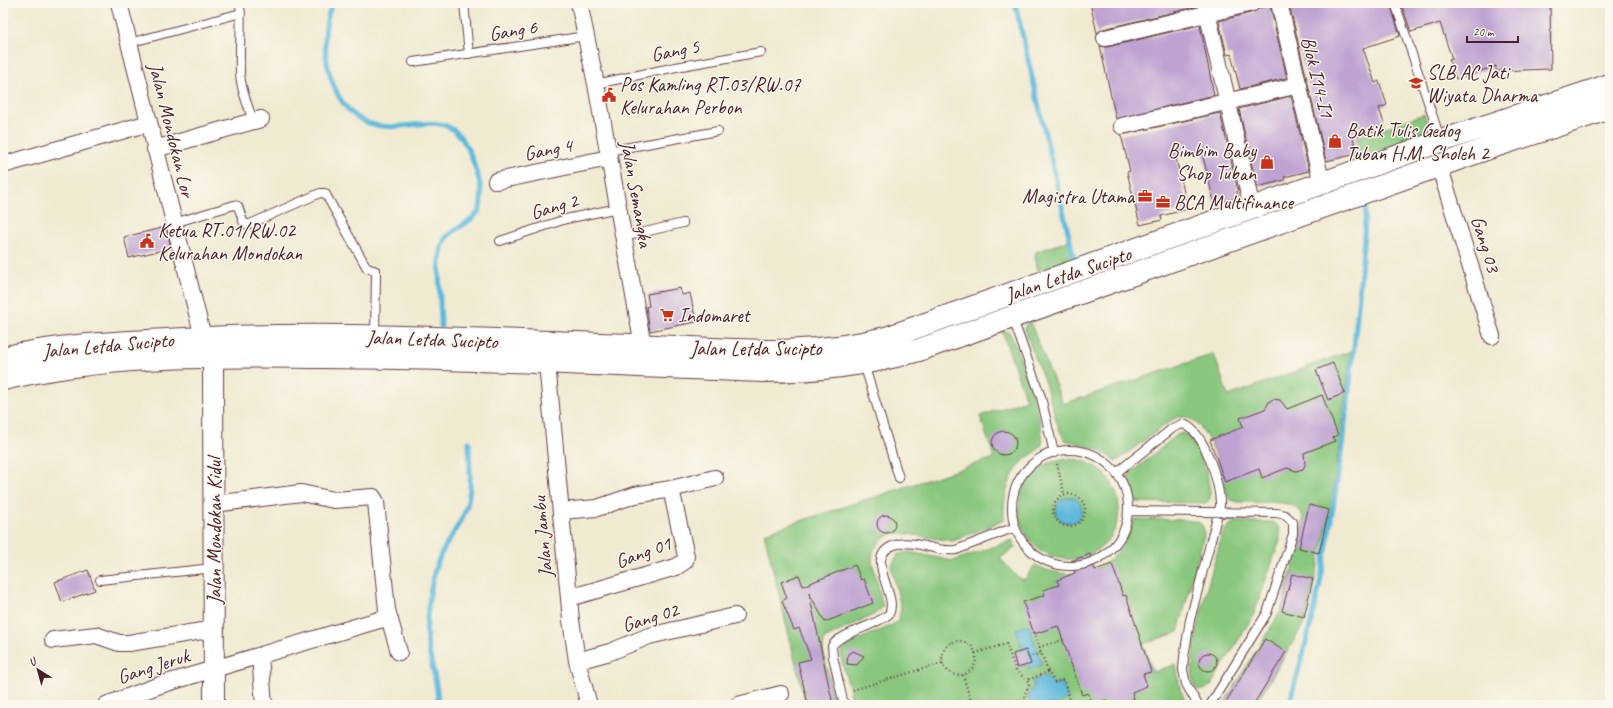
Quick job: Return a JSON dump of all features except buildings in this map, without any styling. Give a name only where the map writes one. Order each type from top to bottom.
[{"type":"main road","name":"Jalan Letda Sucipto","points":[[3,380],[70,356],[202,337],[263,336],[387,344],[652,353],[772,352],[836,348],[886,338],[1441,141],[1610,85]]},
{"type":"main road","name":"Jalan Letda Sucipto","points":[[3,358],[32,351],[70,356],[97,363],[214,357],[387,344],[547,363],[652,353],[795,371],[863,364],[919,350],[1370,189],[1610,108]]},
{"type":"main road","points":[[1364,169],[1370,189]]},
{"type":"main road","points":[[1003,297],[1012,318]]},
{"type":"street","name":"Jalan Mondokan Lor","points":[[119,3],[202,337]]},
{"type":"street","name":"Jalan Semangka","points":[[579,3],[596,84],[623,237],[652,353]]},
{"type":"street","points":[[1105,38],[1206,8],[1252,3]]},
{"type":"street","name":"Blok I14-I1","points":[[1279,3],[1322,184]]},
{"type":"street","points":[[1206,8],[1252,208]]},
{"type":"street","points":[[1122,126],[1299,85]]},
{"type":"street","points":[[156,149],[257,120]]},
{"type":"street","points":[[3,165],[149,123]]},
{"type":"street","name":"Gang 4","points":[[496,181],[608,155]]},
{"type":"street","name":"Gang 03","points":[[1439,165],[1492,336]]},
{"type":"street","name":"Jalan Mondokan Kidul","points":[[214,357],[214,705]]},
{"type":"street","name":"Jalan Jambu","points":[[547,363],[569,598],[577,661],[589,705]]},
{"type":"street","points":[[561,512],[597,508],[635,494],[671,489],[715,478]]},
{"type":"street","name":"Gang 01","points":[[569,598],[676,567],[685,561],[686,556],[671,489]]},
{"type":"street","points":[[214,504],[301,493],[334,500],[373,497],[376,502],[389,617],[399,652]]},
{"type":"street","name":"Gang 02","points":[[577,661],[610,652],[649,636],[735,616]]},
{"type":"street","name":"Gang Jeruk","points":[[106,705],[140,691],[389,617]]},
{"type":"street","points":[[53,640],[96,635],[119,643],[129,643],[214,629]]},
{"type":"street","points":[[260,656],[264,705]]},
{"type":"street","points":[[738,705],[781,694]]},
{"type":"lane","points":[[240,3],[240,71],[243,86],[257,120]]},
{"type":"lane","name":"Gang 6","points":[[464,3],[469,54]]},
{"type":"lane","points":[[1395,3],[1441,141]]},
{"type":"lane","points":[[129,43],[241,13]]},
{"type":"lane","name":"Gang 6","points":[[413,62],[586,36]]},
{"type":"lane","name":"Gang 5","points":[[596,84],[696,63],[761,52]]},
{"type":"lane","points":[[608,155],[718,131]]},
{"type":"lane","points":[[174,223],[234,204],[238,206],[244,224],[250,224],[324,192],[367,268],[377,272],[387,344]]},
{"type":"lane","name":"Gang 2","points":[[500,241],[566,219],[618,208]]},
{"type":"lane","points":[[623,237],[683,223]]},
{"type":"lane","points":[[1012,318],[1041,397],[1054,453]]},
{"type":"lane","points":[[863,364],[899,478]]},
{"type":"lane","points":[[1116,473],[1180,424],[1187,425],[1202,443],[1212,466],[1219,493],[1218,512],[1190,620],[1183,670],[1186,684],[1198,705]]},
{"type":"lane","points":[[1072,451],[1090,454],[1106,463],[1116,473],[1126,493],[1128,511],[1124,529],[1114,545],[1101,557],[1084,564],[1073,566],[1054,564],[1037,555],[1023,542],[1015,527],[1013,504],[1017,485],[1025,473],[1036,462],[1054,453],[1072,451]]},
{"type":"lane","points":[[1128,511],[1282,514],[1291,518],[1294,529],[1272,602],[1267,613],[1210,705]]},
{"type":"lane","points":[[844,705],[833,657],[832,646],[838,640],[879,621],[889,614],[892,605],[880,565],[883,556],[888,549],[900,544],[909,543],[947,550],[956,550],[1015,527]]},
{"type":"lane","points":[[100,580],[214,568]]},
{"type":"path","points":[[1054,453],[1064,494]]},
{"type":"path","points":[[1064,494],[1075,495],[1084,502],[1085,513],[1083,518],[1075,525],[1064,525],[1056,520],[1054,515],[1054,505],[1056,500],[1064,494]]},
{"type":"path","points":[[1034,632],[1040,653],[1048,672],[1055,682],[1062,680],[1066,683],[1070,700],[1062,705]]},
{"type":"path","points":[[1039,647],[1063,640]]},
{"type":"path","points":[[953,642],[964,642],[973,648],[975,653],[975,664],[963,675],[952,674],[947,671],[942,663],[944,649],[953,642]]},
{"type":"path","points":[[975,653],[1006,644],[1016,672],[1027,680],[1029,684],[1025,697],[1026,705]]},
{"type":"path","points":[[1028,657],[1040,653]]},
{"type":"path","points":[[841,693],[942,663]]},
{"type":"path","points":[[1027,680],[1048,672]]},
{"type":"path","points":[[963,675],[972,705]]},
{"type":"green space","points":[[1424,114],[1431,134],[1361,158],[1356,138]]},
{"type":"green space","points":[[1070,240],[1074,258],[1038,271],[1035,257],[1036,252]]},
{"type":"green space","points":[[1030,322],[1063,404],[1214,354],[1228,396],[1351,351],[1331,508],[1305,622],[1255,705],[1223,705],[1281,611],[1303,526],[1302,515],[1297,508],[1287,504],[1276,502],[1240,502],[1231,500],[1228,497],[1217,459],[1204,432],[1195,422],[1186,417],[1175,418],[1116,461],[1099,450],[1065,440],[1059,429],[1045,383],[1025,331],[1025,325]]},
{"type":"green space","points":[[1002,331],[1009,332],[1018,353],[1036,407],[1042,436],[1041,446],[1037,451],[1024,460],[1010,480],[1004,503],[1004,520],[953,541],[901,533],[892,534],[881,540],[873,551],[872,561],[883,607],[873,615],[824,639],[823,651],[835,705],[806,705],[764,533],[994,458],[980,416],[1026,400]]},
{"type":"green space","points":[[1182,433],[1188,437],[1193,444],[1203,463],[1209,483],[1210,499],[1206,503],[1135,502],[1133,489],[1127,476],[1177,435]]},
{"type":"green space","points":[[1069,459],[1088,463],[1104,474],[1115,490],[1119,509],[1115,528],[1104,544],[1088,555],[1069,559],[1050,555],[1034,544],[1023,528],[1019,509],[1023,490],[1034,474],[1050,463]]},
{"type":"green space","points":[[1134,519],[1195,521],[1200,523],[1204,528],[1204,535],[1178,632],[1143,644],[1153,672],[1176,664],[1180,689],[1187,705],[854,705],[842,662],[841,653],[852,643],[899,620],[901,607],[891,566],[898,554],[909,552],[953,561],[1012,540],[1016,547],[1000,558],[1016,576],[1024,580],[1035,565],[1051,571],[1067,574],[1083,573],[1097,568],[1109,560],[1120,549],[1128,535]]},
{"type":"green space","points":[[1236,522],[1273,522],[1280,532],[1280,540],[1253,616],[1211,685],[1204,690],[1198,690],[1193,680],[1192,663],[1200,615],[1223,533],[1229,525]]},
{"type":"water","points":[[1069,497],[1078,501],[1082,510],[1078,519],[1069,523],[1060,519],[1056,510],[1060,501]]},
{"type":"water","points":[[1029,625],[1042,665],[1029,669],[1016,629]]},
{"type":"water","points":[[1046,676],[1054,685],[1062,682],[1068,699],[1059,702],[1058,705],[1030,705],[1029,694],[1034,685],[1032,681]]},
{"type":"waterway","points":[[333,3],[328,17],[325,34],[326,52],[329,70],[335,88],[343,103],[354,115],[368,123],[385,126],[430,123],[443,125],[455,131],[466,145],[477,172],[481,194],[479,211],[472,219],[450,234],[446,238],[443,245],[440,267],[441,326]]},
{"type":"waterway","points":[[1015,3],[1074,258]]},
{"type":"waterway","points":[[1289,705],[1317,597],[1332,517],[1350,384],[1366,205]]},
{"type":"waterway","points":[[438,705],[437,688],[427,639],[428,606],[436,565],[467,506],[470,488],[469,442]]},
{"type":"place","name":"SLB AC Jati Wiyata Dharma","points":[[1416,83]]},
{"type":"place","name":"Pos Kamling RT.03/RW.07 Kelurahan Perbon","points":[[609,95]]},
{"type":"place","name":"Batik Tulis Gedog Tuban H.M. Sholeh 2","points":[[1335,141]]},
{"type":"place","name":"Bimbim Baby Shop Tuban","points":[[1267,162]]},
{"type":"place","name":"Magistra Utama","points":[[1145,196]]},
{"type":"place","name":"BCA Multifinance","points":[[1163,202]]},
{"type":"place","name":"Ketua RT.01/RW.02 Kelurahan Mondokan","points":[[147,241]]},
{"type":"place","name":"Indomaret","points":[[667,315]]}]
